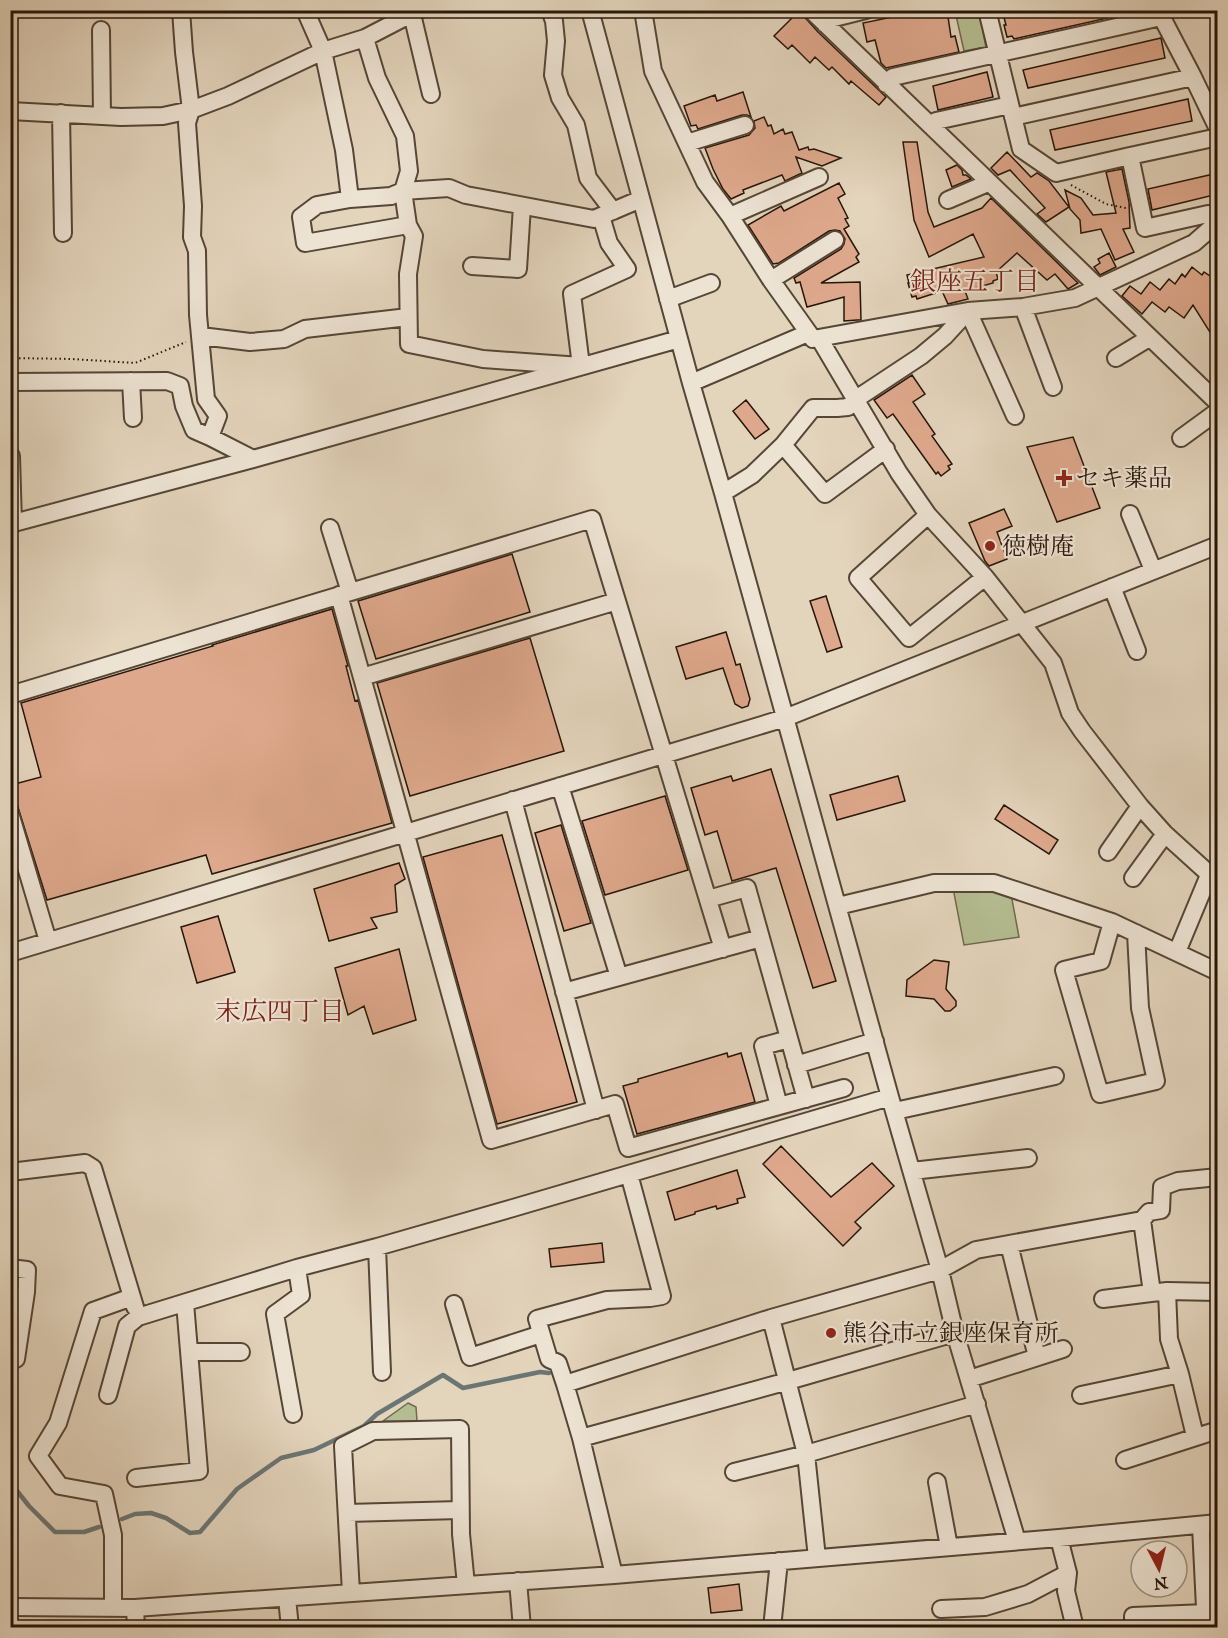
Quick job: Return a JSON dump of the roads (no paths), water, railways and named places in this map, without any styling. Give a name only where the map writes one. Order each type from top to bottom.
[{"type":"street","points":[[181,10],[192,110],[187,123],[193,206],[192,237],[197,251],[198,315],[206,399],[218,416],[210,436]]},
{"type":"street","points":[[305,10],[323,51],[344,150],[350,199]]},
{"type":"street","points":[[550,10],[554,21],[556,41],[553,75],[560,99],[576,125],[588,178],[607,213],[609,243],[627,269],[572,294],[581,366]]},
{"type":"street","points":[[590,10],[691,383],[892,1104],[1017,1541]]},
{"type":"street","points":[[643,10],[653,71],[705,182],[771,280],[814,336],[856,399],[899,473],[928,515],[986,577],[1053,663],[1070,713],[1083,731],[1140,806],[1165,834],[1213,878],[1177,952]]},
{"type":"street","points":[[811,10],[1218,403]]},
{"type":"street","points":[[825,24],[830,19],[866,10]]},
{"type":"street","points":[[987,10],[1021,149],[1056,173],[1218,137]]},
{"type":"street","points":[[10,111],[121,117],[163,116],[192,110],[228,96],[323,51],[365,38],[416,12],[431,94]]},
{"type":"street","points":[[886,84],[893,77],[1159,14],[1193,76],[1218,129]]},
{"type":"street","points":[[101,30],[102,116]]},
{"type":"street","points":[[365,38],[377,78],[405,136],[409,171],[403,190],[408,225],[414,236],[408,274],[409,344],[483,359],[581,366]]},
{"type":"street","points":[[931,126],[936,121],[1012,111],[1193,76]]},
{"type":"street","points":[[61,113],[63,233]]},
{"type":"street","points":[[687,143],[745,125]]},
{"type":"street","points":[[691,383],[814,336],[968,311],[1023,307],[1074,298],[1194,243],[1218,220],[1208,214],[1145,228],[1130,156]]},
{"type":"street","points":[[730,216],[819,177]]},
{"type":"street","points":[[948,200],[988,183]]},
{"type":"street","points":[[408,225],[305,243],[301,217],[317,205],[392,195],[403,190],[449,188],[466,195],[594,219],[641,199]]},
{"type":"street","points":[[472,266],[518,268],[522,206]]},
{"type":"street","points":[[771,280],[835,240]]},
{"type":"street","points":[[668,299],[711,283]]},
{"type":"street","points":[[1023,307],[1053,387]]},
{"type":"street","points":[[723,493],[752,475],[783,445],[813,408],[848,407],[856,399],[921,356],[945,336],[968,311]]},
{"type":"street","points":[[968,311],[1015,416]]},
{"type":"street","points":[[201,336],[250,342],[285,339],[304,329],[408,317]]},
{"type":"street","points":[[1116,358],[1149,338]]},
{"type":"street","points":[[11,456],[12,524],[679,339]]},
{"type":"street","points":[[131,381],[133,418]]},
{"type":"street","points":[[10,382],[167,381],[180,386],[184,406],[195,430],[253,459]]},
{"type":"street","points":[[1181,438],[1218,411]]},
{"type":"street","points":[[783,445],[825,494],[886,449]]},
{"type":"street","points":[[1130,514],[1152,570]]},
{"type":"street","points":[[922,663],[909,638],[858,578],[928,515]]},
{"type":"street","points":[[10,695],[592,519],[723,949]]},
{"type":"street","points":[[330,528],[362,677],[491,1140],[615,1104],[628,1148],[844,1088]]},
{"type":"street","points":[[10,952],[785,718],[1218,545]]},
{"type":"street","points":[[909,638],[986,577]]},
{"type":"street","points":[[1112,587],[1137,651]]},
{"type":"street","points":[[362,677],[617,602]]},
{"type":"street","points":[[560,786],[619,977]]},
{"type":"street","points":[[513,800],[596,1110]]},
{"type":"street","points":[[1108,852],[1140,806]]},
{"type":"street","points":[[10,813],[48,941]]},
{"type":"street","points":[[1133,878],[1165,834]]},
{"type":"street","points":[[838,906],[934,883],[994,883],[1112,922],[1218,972]]},
{"type":"street","points":[[708,899],[747,888],[806,1099]]},
{"type":"street","points":[[1112,922],[1101,961],[1064,970],[1100,1094],[1156,1081],[1140,1008],[1136,933]]},
{"type":"street","points":[[564,992],[761,938]]},
{"type":"street","points":[[780,1106],[763,1046],[789,1039]]},
{"type":"street","points":[[796,1065],[875,1041]]},
{"type":"street","points":[[108,1395],[127,1326],[138,1317],[297,1268],[629,1174],[892,1104],[1055,1076]]},
{"type":"street","points":[[912,1172],[1028,1158]]},
{"type":"street","points":[[10,1172],[85,1163],[93,1168],[138,1317]]},
{"type":"street","points":[[614,1575],[565,1384],[558,1364],[549,1359],[537,1319],[608,1300],[662,1296],[629,1174]]},
{"type":"street","points":[[565,1384],[771,1318],[940,1270],[976,1250],[1142,1220],[1149,1212],[1161,1210],[1162,1187],[1178,1181],[1218,1177]]},
{"type":"street","points":[[1142,1220],[1169,1339],[1195,1436]]},
{"type":"street","points":[[1009,1244],[1037,1357]]},
{"type":"street","points":[[377,1247],[382,1372]]},
{"type":"street","points":[[10,1268],[27,1270],[16,1359],[10,1359]]},
{"type":"street","points":[[293,1414],[275,1314],[301,1295],[297,1268]]},
{"type":"street","points":[[1103,1299],[1160,1292],[1218,1292]]},
{"type":"street","points":[[113,1608],[113,1535],[104,1494],[60,1486],[38,1456],[58,1423],[93,1311],[132,1297]]},
{"type":"street","points":[[136,1479],[199,1471],[185,1303]]},
{"type":"street","points":[[454,1304],[470,1357],[541,1334]]},
{"type":"street","points":[[771,1318],[806,1454],[817,1558]]},
{"type":"street","points":[[580,1438],[956,1333]]},
{"type":"street","points":[[969,1379],[1063,1349]]},
{"type":"street","points":[[190,1352],[241,1352]]},
{"type":"street","points":[[1082,1395],[1180,1374]]},
{"type":"street","points":[[734,1472],[806,1454],[977,1404]]},
{"type":"street","points":[[351,1593],[343,1446],[373,1431],[460,1429],[460,1534],[466,1585]]},
{"type":"street","points":[[1125,1460],[1218,1430]]},
{"type":"street","points":[[937,1482],[949,1547]]},
{"type":"street","points":[[347,1513],[460,1510]]},
{"type":"street","points":[[10,1607],[135,1608],[287,1598],[614,1575],[1209,1525],[1206,1620],[1133,1616],[1133,1628]]},
{"type":"street","points":[[1059,1538],[1068,1574],[1066,1591],[1075,1628]]},
{"type":"street","points":[[772,1628],[779,1561]]},
{"type":"street","points":[[941,1609],[986,1607],[1028,1594],[1068,1574]]},
{"type":"street","points":[[518,1581],[522,1628]]},
{"type":"street","points":[[287,1598],[290,1628]]},
{"type":"street","points":[[135,1608],[136,1628]]},
{"type":"waterway","points":[[122,1519],[135,1514],[151,1513],[166,1518],[190,1533],[200,1532],[237,1489],[281,1458],[314,1450],[364,1426],[377,1414],[443,1375],[463,1388],[540,1372],[549,1373]]},
{"type":"waterway","points":[[10,1482],[29,1506],[55,1532],[84,1532],[99,1527]]},
{"type":"place","name":"セキ薬品","points":[[1064,478]]},
{"type":"place","name":"徳樹庵","points":[[990,546]]},
{"type":"place","name":"熊谷市立銀座保育所","points":[[831,1333]]},
{"type":"district","name":"銀座五丁目","points":[[975,281]]},
{"type":"district","name":"末広四丁目","points":[[280,1011]]}]
